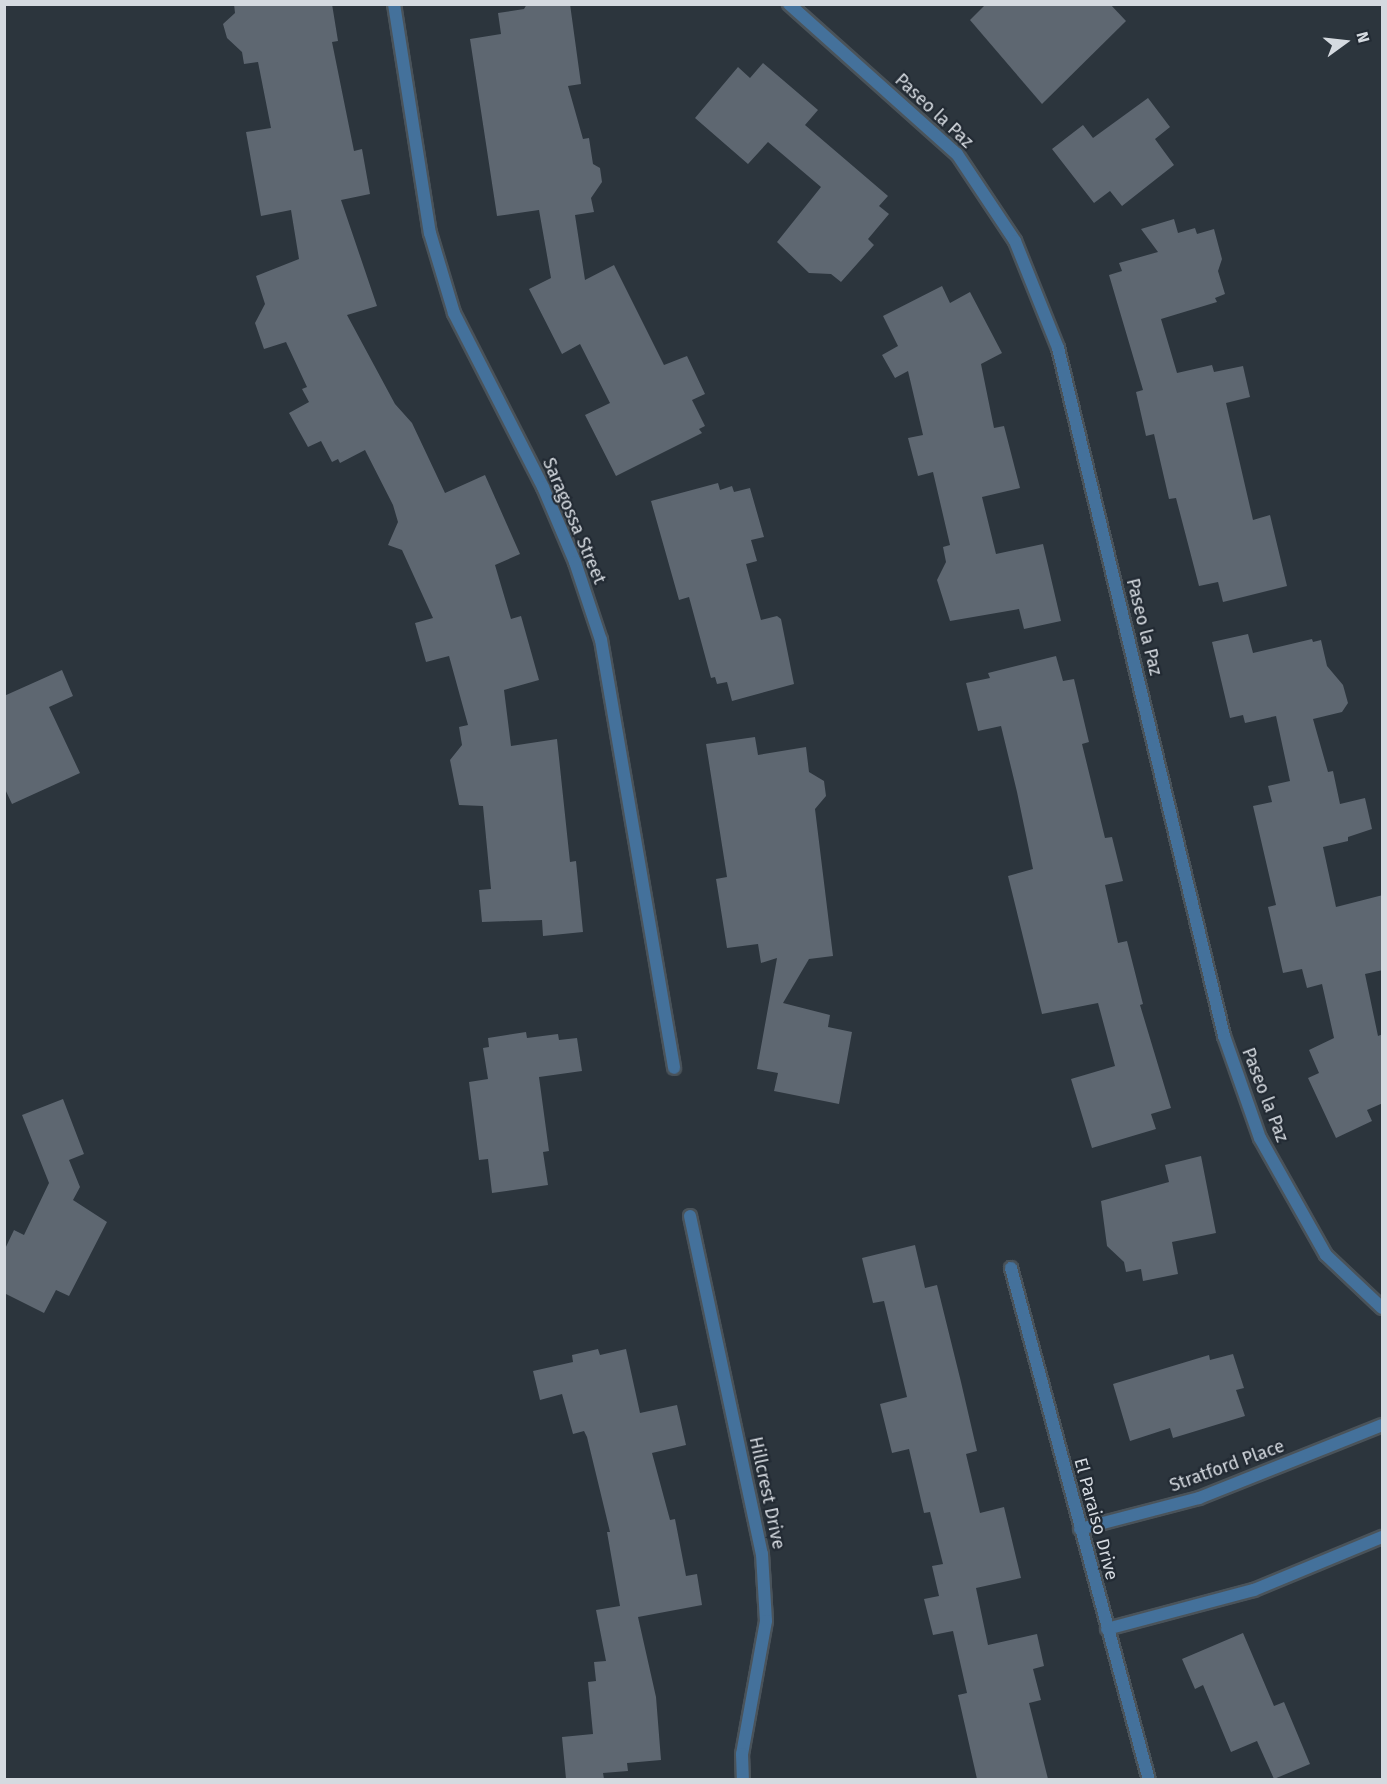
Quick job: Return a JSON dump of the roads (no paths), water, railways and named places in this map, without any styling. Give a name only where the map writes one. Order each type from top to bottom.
[{"type":"street","name":"Saragossa Street","points":[[394,4],[430,233],[454,313],[543,487],[575,562],[601,640],[674,1068]]},
{"type":"street","name":"Paseo la Paz","points":[[789,4],[957,154],[1015,241],[1059,348],[1224,1036],[1260,1138],[1326,1255],[1383,1308]]},
{"type":"street","name":"Hillcrest Drive","points":[[690,1216],[762,1554],[766,1621],[742,1754],[743,1779]]},
{"type":"street","name":"El Paraiso Drive","points":[[1011,1268],[1149,1779]]},
{"type":"street","name":"Stratford Place","points":[[1080,1529],[1198,1498],[1383,1425]]},
{"type":"street","points":[[1107,1629],[1254,1590],[1383,1537]]}]
